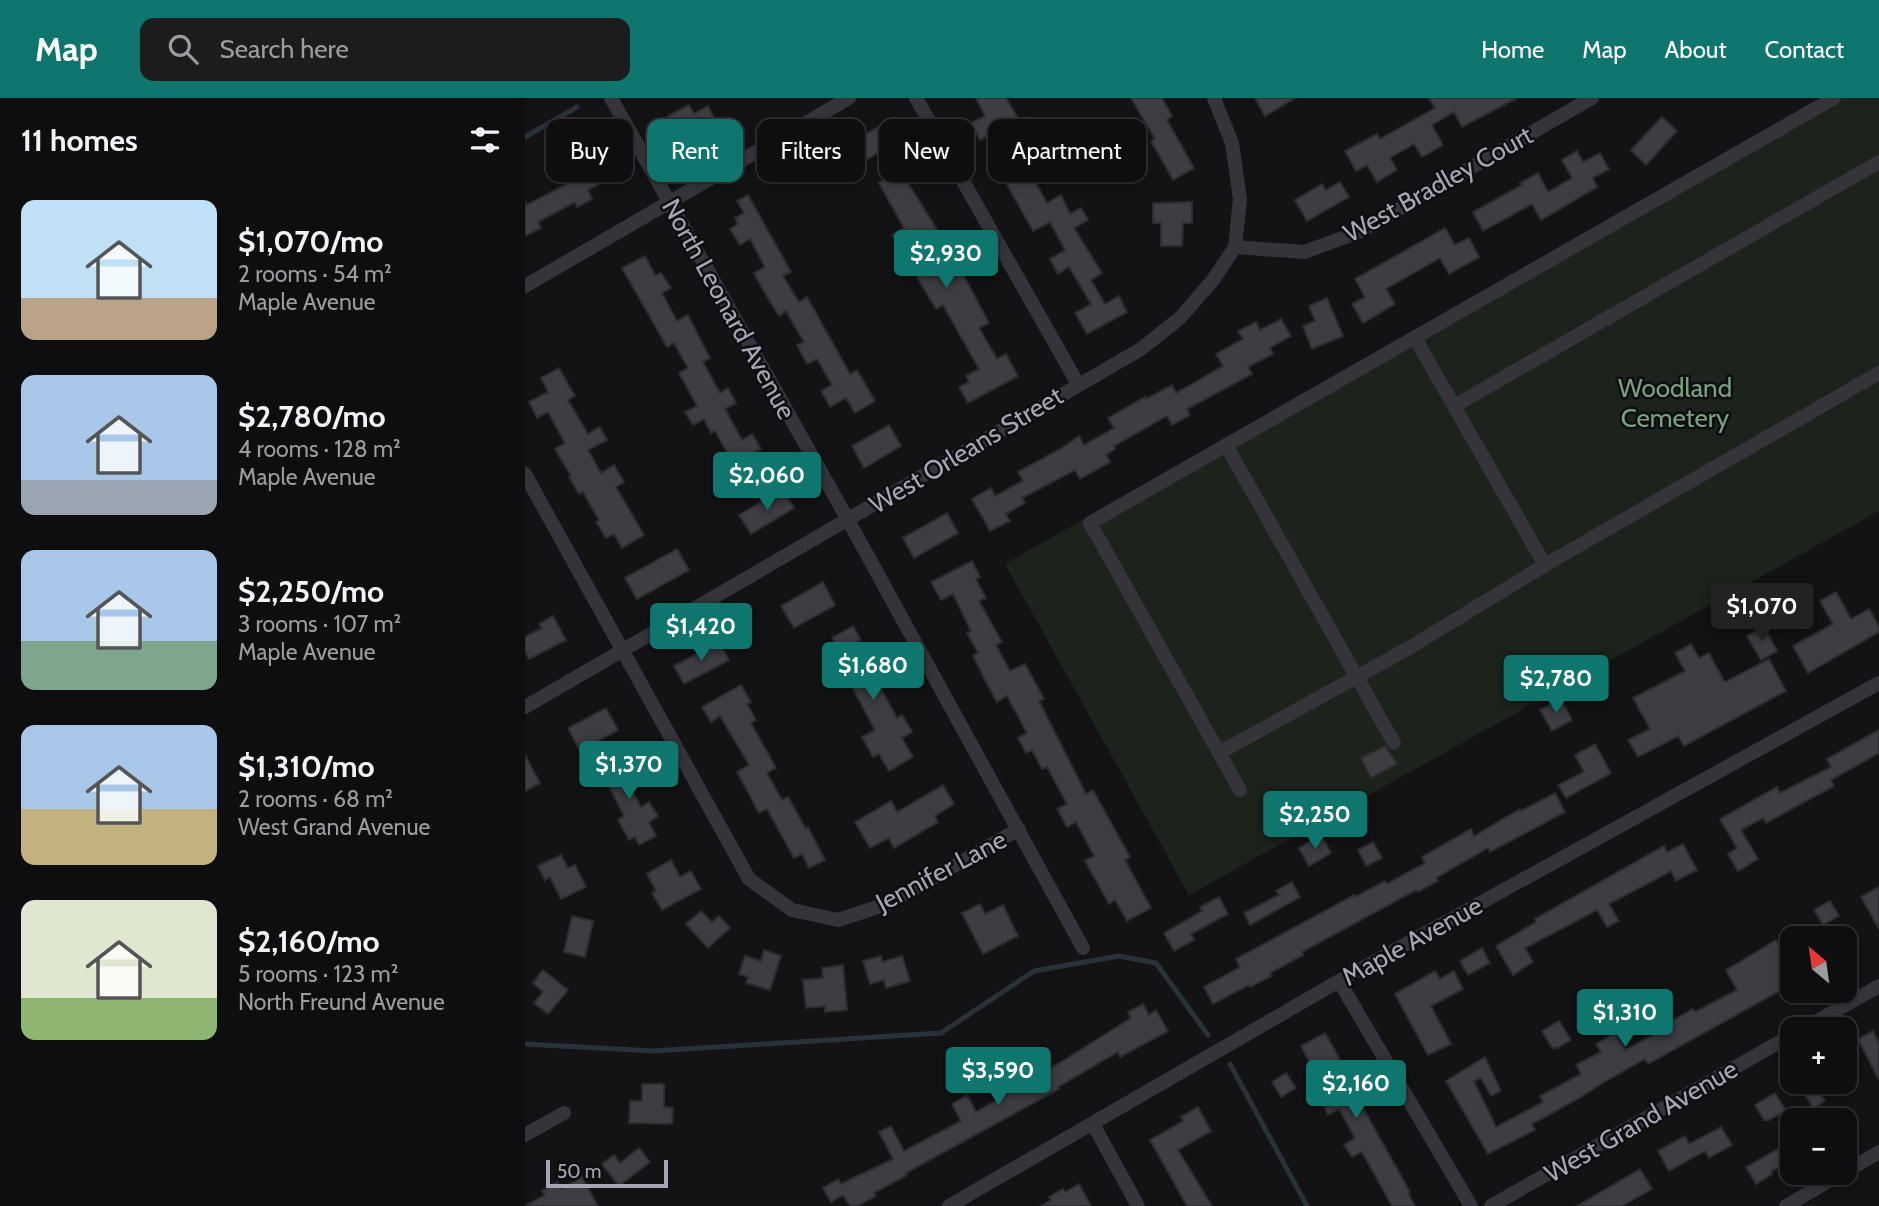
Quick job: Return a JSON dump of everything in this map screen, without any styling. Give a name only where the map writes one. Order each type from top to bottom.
[{"type":"street","name":"North Leonard Avenue","points":[[611,98],[848,520],[1083,948]]},
{"type":"street","points":[[525,286],[849,98]]},
{"type":"street","points":[[916,98],[1078,384]]},
{"type":"street","points":[[1214,98],[1232,143],[1240,199],[1235,247]]},
{"type":"street","name":"West Bradley Court","points":[[1235,247],[1304,252],[1359,232],[1592,98]]},
{"type":"street","points":[[1240,790],[1090,523],[1834,98]]},
{"type":"street","points":[[1454,406],[1879,162]]},
{"type":"street","name":"West Orleans Street","points":[[525,707],[1141,349],[1180,318],[1213,280],[1235,247]]},
{"type":"street","points":[[1415,338],[1545,565]]},
{"type":"street","points":[[1219,753],[1409,648],[1545,565],[1879,373]]},
{"type":"street","points":[[1226,445],[1394,743]]},
{"type":"street","name":"Jennifer Lane","points":[[525,474],[749,879],[792,910],[838,920],[887,904],[1019,829]]},
{"type":"street","name":"Maple Avenue","points":[[949,1206],[1339,981],[1879,683]]},
{"type":"street","points":[[1339,981],[1471,1206]]},
{"type":"street","points":[[1824,1017],[1878,987]]},
{"type":"street","name":"West Grand Avenue","points":[[1491,1206],[1780,1042]]},
{"type":"street","points":[[525,1135],[564,1113]]},
{"type":"street","points":[[1093,1124],[1138,1206]]},
{"type":"street","points":[[1857,1165],[1879,1152]]},
{"type":"street","points":[[1786,1206],[1822,1185]]},
{"type":"green space","name":"Woodland Cemetery","points":[[1822,98],[1879,98],[1879,511],[1189,895],[1005,564]]},
{"type":"building","points":[[976,98],[1006,98],[1018,119],[988,119],[988,136],[980,140],[974,129],[974,122],[985,116]]},
{"type":"building","points":[[1131,98],[1162,98],[1172,116],[1167,120],[1194,168],[1173,180],[1151,141],[1155,139],[1146,119],[1143,119]]},
{"type":"building","points":[[1255,98],[1295,98],[1265,116]]},
{"type":"building","points":[[1429,98],[1517,98],[1462,127],[1454,112],[1432,125],[1443,145],[1422,157],[1414,144],[1390,158],[1397,170],[1377,182],[1367,165],[1356,171],[1345,151],[1377,134],[1380,139],[1435,108]]},
{"type":"building","points":[[689,105],[694,114],[708,106],[714,119],[670,119],[668,116]]},
{"type":"building","points":[[1662,117],[1677,131],[1646,165],[1631,150]]},
{"type":"building","points":[[879,127],[879,152],[865,160],[865,134]]},
{"type":"building","points":[[1577,151],[1583,162],[1600,153],[1609,169],[1593,178],[1597,187],[1541,220],[1532,204],[1483,231],[1473,212],[1538,173],[1548,192],[1572,178],[1562,160]]},
{"type":"building","points":[[570,182],[603,182],[588,190],[592,199],[577,207],[575,202],[538,222],[541,228],[525,236],[525,201],[527,205]]},
{"type":"building","points":[[907,182],[938,231],[920,240],[946,281],[962,272],[989,323],[979,328],[997,359],[1006,354],[1018,376],[968,403],[959,387],[969,382],[966,376],[979,369],[943,305],[936,309],[892,235],[904,228],[879,183]]},
{"type":"building","points":[[1005,182],[1035,182],[1047,203],[1061,195],[1070,214],[1081,208],[1088,220],[1074,228],[1102,273],[1091,280],[1105,304],[1119,296],[1127,312],[1087,334],[1075,313],[1091,304],[1069,267],[1058,274],[1050,259],[1065,250],[1050,222],[1033,231]]},
{"type":"building","points":[[1340,182],[1349,197],[1307,221],[1295,200],[1322,184],[1326,190]]},
{"type":"building","points":[[748,195],[791,272],[783,276],[799,302],[807,297],[850,374],[857,370],[875,401],[855,413],[846,398],[830,407],[821,391],[832,385],[817,359],[807,364],[797,345],[804,342],[786,311],[779,316],[762,288],[754,273],[765,267],[750,239],[740,245],[730,229],[738,224],[735,218],[744,213],[737,201]]},
{"type":"building","points":[[1192,202],[1192,223],[1183,223],[1182,246],[1161,246],[1161,223],[1153,223],[1153,203]]},
{"type":"building","points":[[1445,228],[1455,245],[1469,238],[1479,257],[1449,274],[1440,258],[1386,289],[1395,304],[1363,323],[1352,304],[1365,297],[1355,279]]},
{"type":"building","points":[[645,256],[655,275],[661,273],[671,288],[662,293],[677,321],[688,315],[710,358],[703,362],[720,393],[728,388],[736,403],[725,409],[742,440],[752,434],[761,449],[752,454],[761,471],[743,481],[715,431],[711,433],[704,419],[693,425],[685,412],[697,406],[679,373],[688,368],[674,343],[667,347],[622,268]]},
{"type":"building","points":[[1327,298],[1343,336],[1312,349],[1303,326],[1315,321],[1309,306]]},
{"type":"building","points":[[1281,319],[1291,336],[1270,348],[1273,354],[1248,367],[1252,374],[1187,409],[1190,415],[1172,425],[1167,416],[1114,446],[1115,449],[1106,455],[1110,462],[1080,479],[1075,470],[1022,498],[1025,503],[1006,514],[1010,521],[990,531],[972,499],[991,488],[995,496],[1023,481],[1018,472],[1079,436],[1084,445],[1114,428],[1108,418],[1145,397],[1146,399],[1172,385],[1176,393],[1223,366],[1216,354],[1243,339],[1238,331],[1256,322],[1260,330]]},
{"type":"building","points":[[559,368],[575,396],[568,400],[588,434],[600,427],[607,440],[588,450],[601,473],[614,465],[624,482],[616,487],[644,535],[622,548],[614,534],[606,538],[583,492],[579,494],[569,477],[571,476],[555,449],[565,443],[548,412],[537,418],[529,402],[548,392],[541,378]]},
{"type":"building","points":[[889,425],[901,446],[864,468],[852,446]]},
{"type":"building","points":[[783,489],[794,508],[751,534],[739,515]]},
{"type":"building","points":[[947,513],[958,533],[914,558],[903,538]]},
{"type":"building","points":[[677,549],[689,570],[637,599],[625,578]]},
{"type":"building","points":[[972,561],[980,577],[976,579],[986,598],[979,601],[1002,642],[996,645],[1010,671],[1025,664],[1044,699],[1039,701],[1086,794],[1093,790],[1130,857],[1125,860],[1151,908],[1127,921],[1115,900],[1109,904],[1085,861],[1094,856],[1076,822],[1067,827],[1057,809],[1067,804],[1047,767],[1042,769],[1032,750],[1026,753],[1018,738],[1027,733],[1007,696],[997,702],[987,684],[973,656],[978,653],[967,633],[971,631],[953,594],[941,600],[931,582]]},
{"type":"building","points":[[823,582],[835,605],[794,628],[781,606]]},
{"type":"building","points":[[1836,592],[1851,619],[1869,609],[1879,626],[1879,632],[1808,673],[1793,646],[1833,624],[1820,601]]},
{"type":"building","points":[[553,616],[566,640],[529,659],[525,651],[525,637],[542,628],[539,624]]},
{"type":"building","points":[[853,626],[861,640],[855,643],[873,673],[879,670],[887,684],[880,687],[897,718],[902,715],[912,732],[902,738],[913,757],[889,771],[879,754],[873,757],[862,737],[875,730],[845,674],[842,676],[830,656],[840,650],[832,638]]},
{"type":"building","points":[[1764,627],[1777,651],[1761,660],[1747,636]]},
{"type":"building","points":[[719,642],[729,660],[684,684],[674,666]]},
{"type":"building","points":[[1691,644],[1699,658],[1709,653],[1724,681],[1769,659],[1786,691],[1684,746],[1678,736],[1638,757],[1628,740],[1650,729],[1633,698],[1685,671],[1675,653]]},
{"type":"building","points":[[741,685],[751,702],[747,704],[756,720],[751,723],[776,768],[767,773],[782,800],[788,797],[806,829],[808,827],[825,860],[809,868],[802,854],[794,858],[767,809],[759,813],[737,772],[749,765],[720,716],[711,722],[702,707]]},
{"type":"building","points":[[1561,699],[1572,720],[1552,731],[1540,710]]},
{"type":"building","points":[[606,708],[618,730],[580,751],[568,728]]},
{"type":"building","points":[[1879,730],[1879,753],[1831,780],[1834,786],[1766,823],[1763,818],[1741,830],[1758,859],[1738,871],[1728,854],[1737,848],[1720,819],[1777,787],[1780,793],[1831,767],[1827,759]]},
{"type":"building","points":[[1595,744],[1611,773],[1566,798],[1558,785],[1584,772],[1575,755]]},
{"type":"building","points":[[1385,746],[1397,764],[1371,778],[1361,758]]},
{"type":"building","points":[[628,754],[636,770],[624,776],[641,807],[649,802],[658,816],[649,822],[656,836],[639,845],[635,837],[629,840],[618,820],[624,816],[600,769]]},
{"type":"building","points":[[525,755],[540,783],[525,791]]},
{"type":"building","points":[[943,785],[954,804],[935,816],[938,822],[894,848],[889,838],[870,848],[855,822],[891,801],[897,812]]},
{"type":"building","points":[[1555,793],[1565,812],[1490,852],[1488,848],[1436,878],[1438,881],[1418,892],[1416,890],[1302,952],[1303,955],[1270,973],[1272,976],[1213,1004],[1204,987],[1240,967],[1236,959],[1354,895],[1355,897],[1385,881],[1387,884],[1425,863],[1422,857],[1471,829],[1474,836],[1520,809],[1521,811]]},
{"type":"building","points":[[1321,835],[1331,853],[1309,866],[1299,848]]},
{"type":"building","points":[[1373,842],[1382,858],[1366,866],[1358,850]]},
{"type":"building","points":[[1683,844],[1697,870],[1676,881],[1671,871],[1609,904],[1619,921],[1607,927],[1597,910],[1525,948],[1533,962],[1513,975],[1496,946],[1536,922],[1535,919],[1664,846],[1667,852]]},
{"type":"building","points":[[561,855],[568,868],[575,865],[586,887],[561,899],[550,877],[545,880],[538,866]]},
{"type":"building","points":[[671,860],[680,877],[691,871],[701,889],[662,910],[652,893],[656,891],[647,874]]},
{"type":"building","points":[[1292,882],[1300,897],[1250,925],[1244,913],[1279,895],[1276,891]]},
{"type":"building","points":[[1879,887],[1879,929],[1861,897]]},
{"type":"building","points":[[1219,897],[1228,914],[1191,934],[1194,940],[1174,951],[1164,933],[1202,911],[1200,907]]},
{"type":"building","points":[[1830,901],[1839,916],[1823,925],[1814,910]]},
{"type":"building","points":[[980,904],[985,914],[1003,905],[1018,936],[983,954],[962,913]]},
{"type":"building","points":[[701,911],[712,922],[719,916],[730,928],[708,948],[686,924]]},
{"type":"building","points":[[572,916],[593,921],[585,957],[564,952]]},
{"type":"building","points":[[1776,940],[1780,947],[1780,991],[1648,1064],[1645,1059],[1532,1124],[1535,1130],[1488,1154],[1446,1081],[1485,1057],[1501,1091],[1491,1096],[1481,1078],[1474,1081],[1496,1127],[1543,1102],[1540,1096],[1581,1074],[1576,1065],[1601,1052],[1596,1044],[1615,1033],[1625,1050],[1671,1025],[1669,1022],[1693,1009],[1695,1012],[1737,990],[1726,970]]},
{"type":"building","points":[[1482,948],[1490,963],[1468,975],[1460,961]]},
{"type":"building","points":[[764,950],[781,956],[770,990],[746,983],[748,977],[739,974],[745,956],[761,961]]},
{"type":"building","points":[[881,956],[882,962],[902,956],[910,981],[886,988],[884,980],[870,984],[863,961]]},
{"type":"building","points":[[843,965],[847,1010],[825,1012],[825,1006],[806,1008],[803,980],[823,978],[822,968]]},
{"type":"building","points":[[543,970],[568,990],[548,1014],[534,1003],[543,992],[533,983]]},
{"type":"building","points":[[1435,971],[1440,979],[1454,971],[1463,989],[1431,1006],[1451,1044],[1428,1055],[1395,994]]},
{"type":"building","points":[[1611,1002],[1622,1021],[1605,1030],[1595,1011]]},
{"type":"building","points":[[1143,1004],[1149,1015],[1156,1010],[1168,1031],[1120,1057],[1118,1052],[1058,1087],[1059,1089],[906,1173],[907,1175],[874,1193],[876,1196],[858,1206],[850,1206],[843,1195],[831,1202],[823,1188],[838,1179],[841,1184],[893,1159],[879,1132],[891,1126],[904,1151],[961,1121],[952,1104],[967,1095],[976,1112],[1010,1092],[1004,1081],[1030,1067],[1035,1076],[1058,1064],[1131,1018],[1128,1012]]},
{"type":"building","points":[[1559,1021],[1571,1040],[1552,1048],[1542,1031]]},
{"type":"building","points":[[1873,1031],[1879,1044],[1879,1080],[1858,1039]]},
{"type":"building","points":[[1325,1033],[1361,1097],[1358,1099],[1410,1192],[1408,1193],[1415,1206],[1392,1206],[1362,1152],[1352,1157],[1344,1145],[1355,1138],[1339,1109],[1328,1115],[1321,1101],[1332,1095],[1315,1063],[1311,1066],[1301,1046]]},
{"type":"building","points":[[1286,1073],[1296,1088],[1281,1097],[1272,1082]]},
{"type":"building","points":[[642,1084],[664,1084],[664,1107],[673,1108],[672,1124],[629,1123],[630,1101],[642,1101]]},
{"type":"building","points":[[1775,1093],[1784,1108],[1780,1108],[1780,1114],[1764,1120],[1755,1105]]},
{"type":"building","points":[[1805,1094],[1821,1094],[1825,1101],[1813,1108]]},
{"type":"building","points":[[1198,1107],[1211,1131],[1178,1150],[1212,1206],[1187,1206],[1150,1140],[1183,1121],[1181,1117]]},
{"type":"building","points":[[1721,1127],[1732,1145],[1709,1158],[1705,1151],[1669,1171],[1658,1151],[1685,1136],[1689,1144]]},
{"type":"building","points":[[639,1148],[650,1162],[619,1186],[602,1164],[614,1155],[620,1163]]},
{"type":"building","points":[[1780,1148],[1780,1166],[1756,1184],[1746,1167]]},
{"type":"building","points":[[1640,1169],[1652,1189],[1622,1206],[1577,1206]]},
{"type":"building","points":[[582,1177],[598,1206],[525,1206],[545,1195],[542,1191],[557,1182],[561,1189]]},
{"type":"building","points":[[1079,1184],[1091,1206],[1041,1206],[1051,1200],[1049,1197]]},
{"type":"waterway","points":[[525,137],[577,107]]},
{"type":"waterway","points":[[525,1044],[653,1051],[941,1033],[1034,971],[1119,956],[1156,963],[1208,1035]]},
{"type":"waterway","points":[[1230,1064],[1307,1206]]}]
